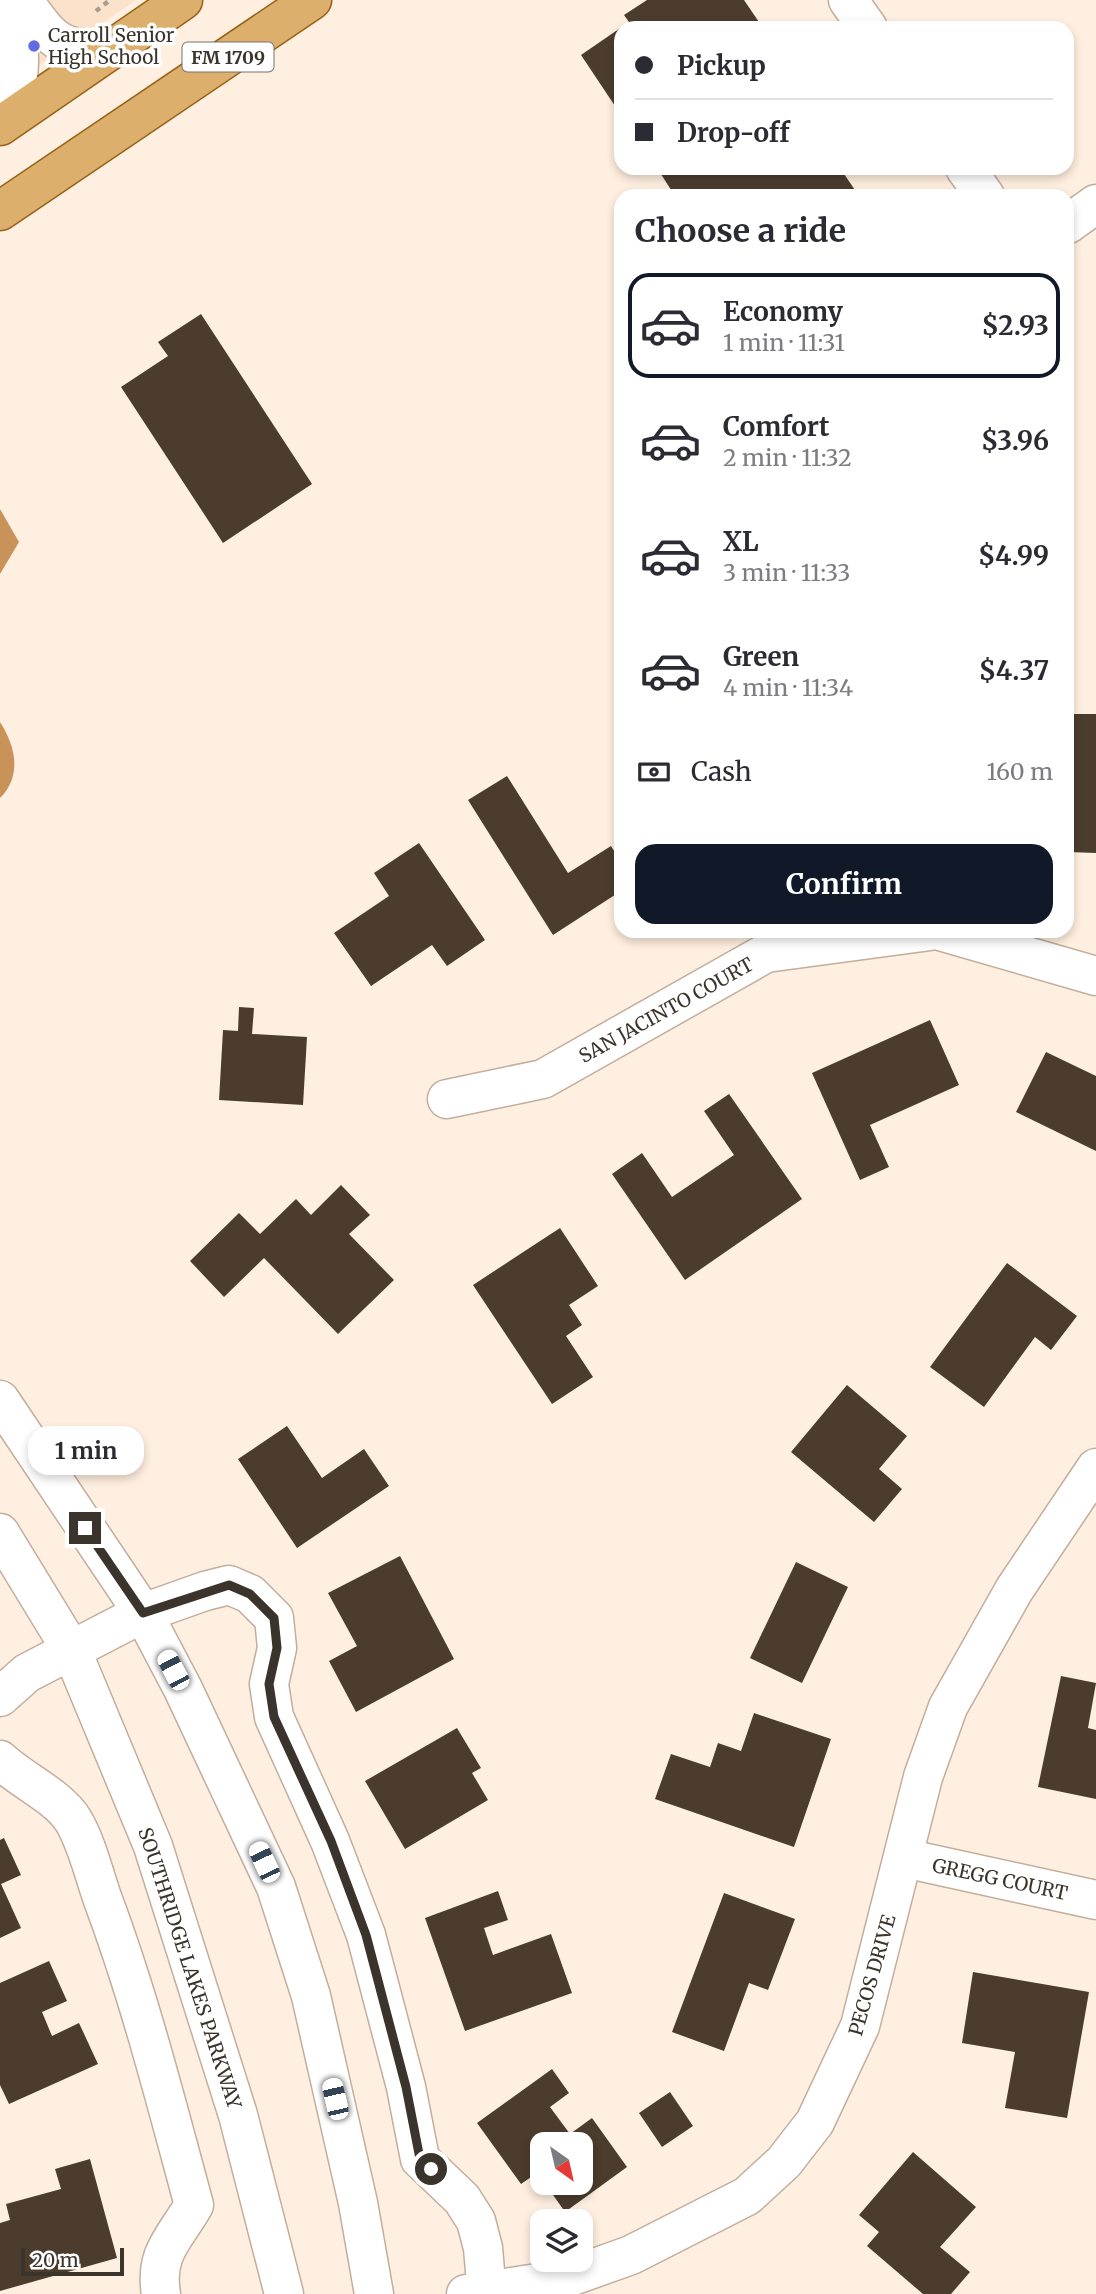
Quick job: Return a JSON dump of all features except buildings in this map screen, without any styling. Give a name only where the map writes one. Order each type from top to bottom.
[{"type":"main road","points":[[1,126],[183,0]]},
{"type":"main road","name":"FM 1709","points":[[0,211],[312,0]]},
{"type":"street","points":[[1,126],[12,102],[21,62],[15,24],[7,0]]},
{"type":"street","points":[[23,0],[45,29],[62,44],[86,50],[111,49]]},
{"type":"street","points":[[848,0],[863,21]]},
{"type":"street","points":[[1074,220],[1096,204]]},
{"type":"street","name":"SAN JACINTO COURT","points":[[447,1099],[543,1079],[766,953],[878,938]]},
{"type":"street","points":[[964,938],[1096,976]]},
{"type":"street","points":[[0,1400],[143,1613],[183,1689],[276,1887],[311,1996],[358,2203],[374,2294]]},
{"type":"street","name":"PECOS DRIVE","points":[[480,2293],[564,2279],[631,2255],[747,2196],[783,2162],[815,2122],[860,2026],[923,1777],[948,1707],[1014,1590],[1096,1468]]},
{"type":"street","name":"SOUTHRIDGE LAKES PARKWAY","points":[[0,1533],[72,1651],[153,1846],[238,2115],[284,2294]]},
{"type":"street","points":[[0,1697],[27,1673],[143,1613],[229,1585],[250,1594],[274,1618],[277,1648],[269,1684],[274,1717],[331,1841],[366,1935],[406,2087],[420,2159],[463,2199],[477,2221],[483,2248],[480,2293]]},
{"type":"street","points":[[0,1760],[19,1778],[48,1794],[73,1819],[117,1938],[162,2078],[194,2205],[162,2253],[158,2275],[161,2294]]},
{"type":"street","name":"GREGG COURT","points":[[904,1858],[1096,1900]]},
{"type":"shaded area","name":"Carroll Senior High School","points":[[0,0],[136,0],[0,92]]},
{"type":"shaded area","points":[[0,509],[19,542],[0,574]]},
{"type":"shaded area","points":[[0,722],[13,751],[14,771],[12,780],[0,798]]},
{"type":"place","name":"Carroll Senior High School","points":[[34,46]]},
{"type":"route","points":[[85,1528],[143,1613],[229,1585],[250,1594],[274,1618],[277,1648],[269,1684],[274,1717],[331,1841],[366,1935],[406,2087],[420,2159],[431,2169]]}]
